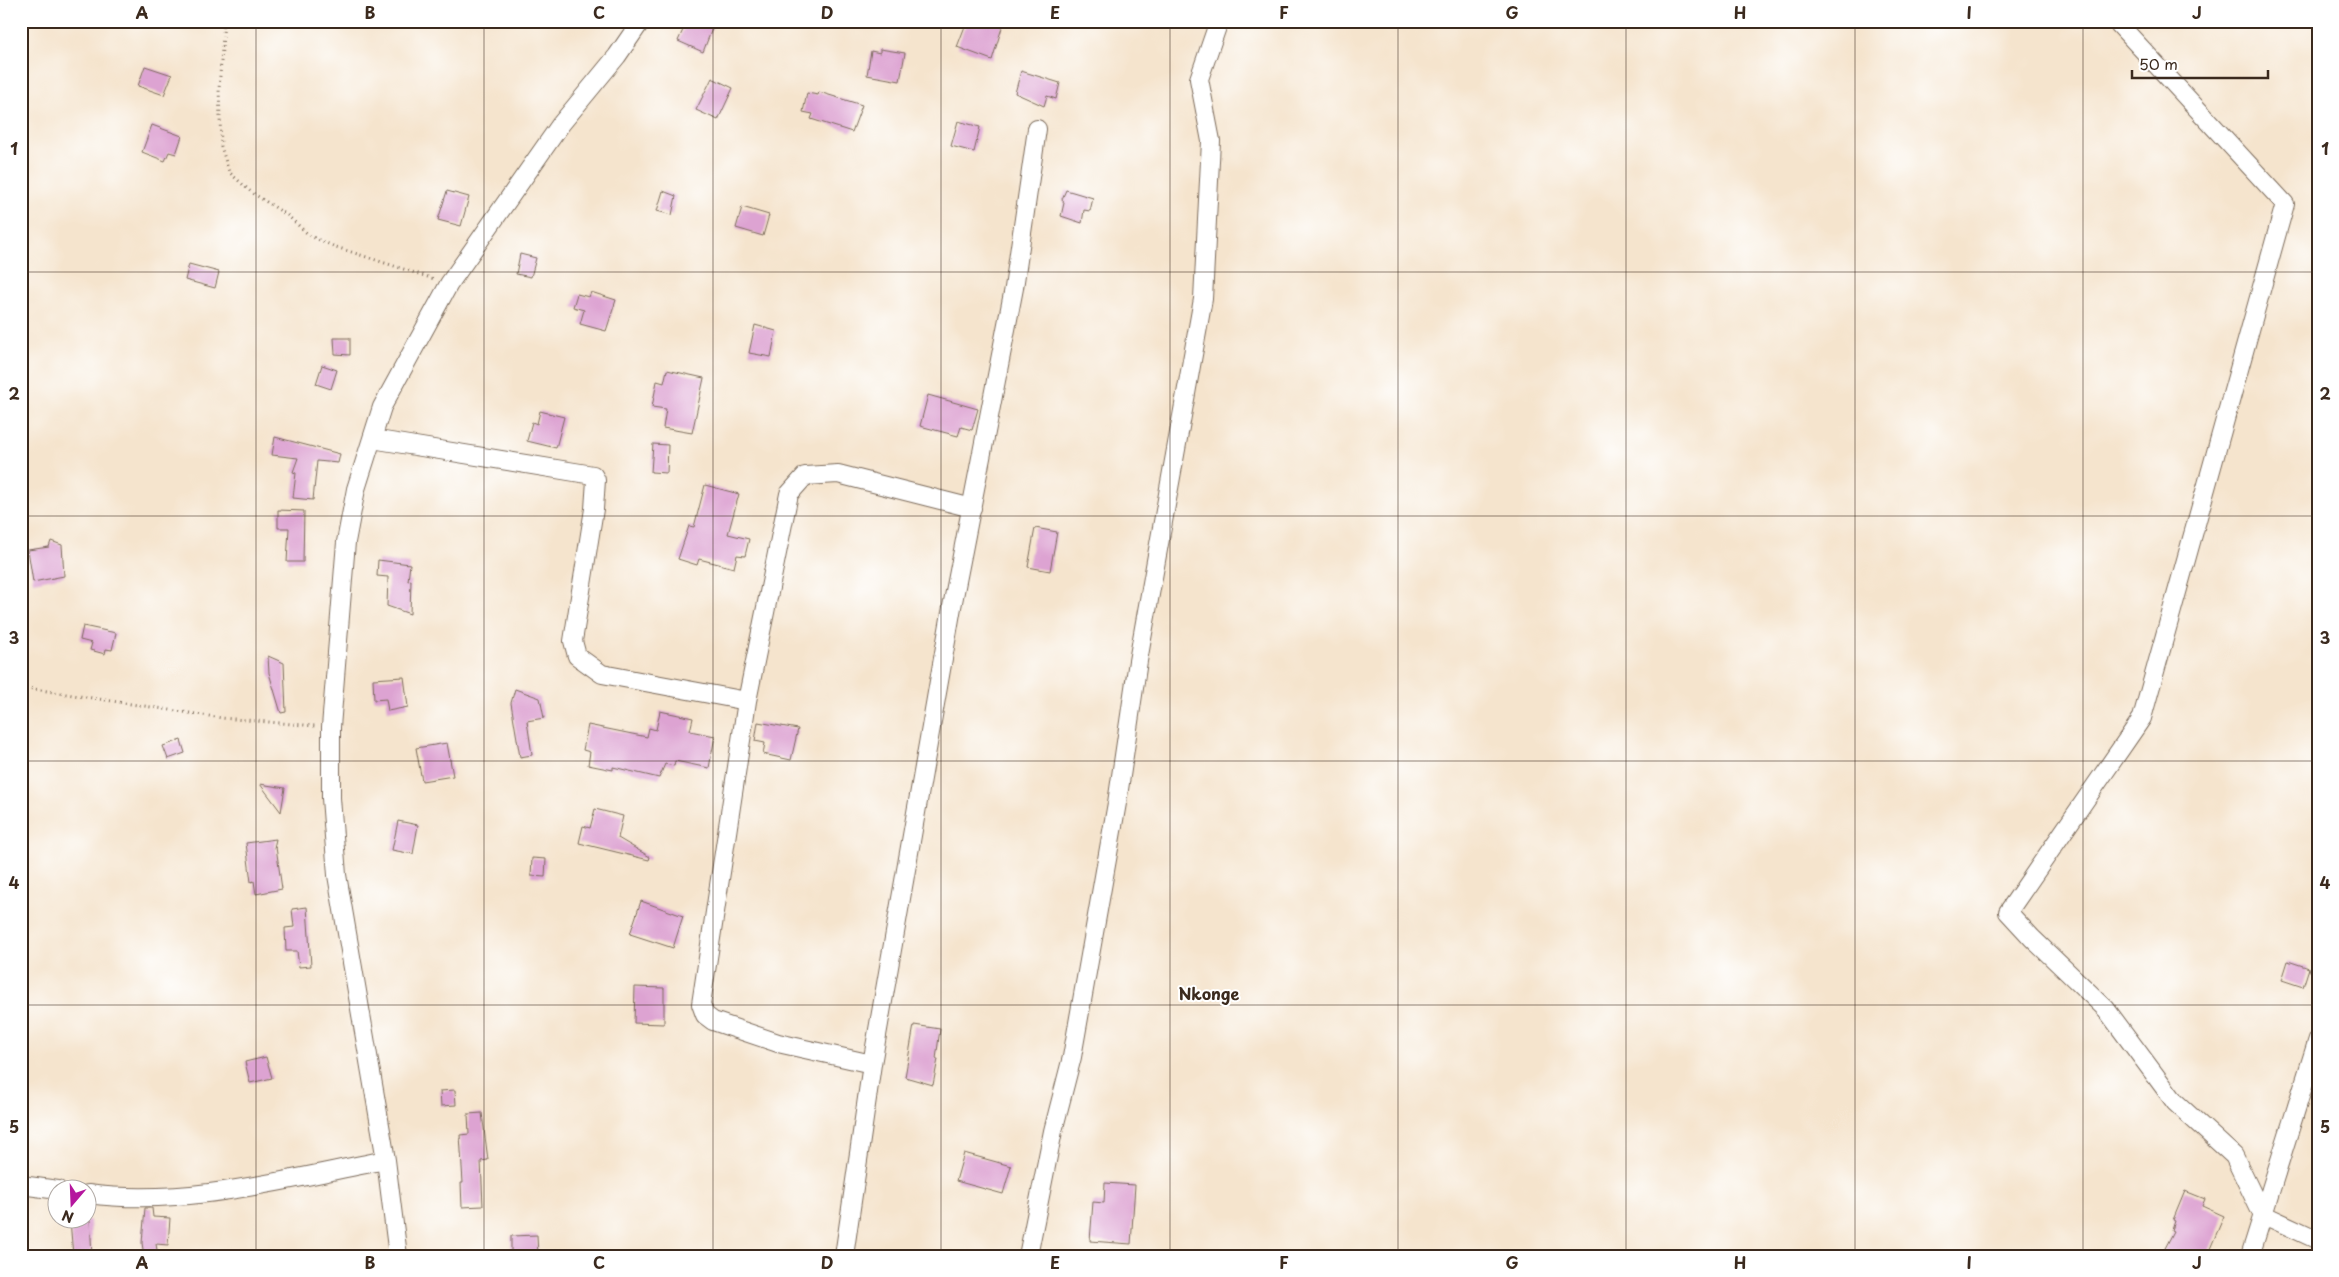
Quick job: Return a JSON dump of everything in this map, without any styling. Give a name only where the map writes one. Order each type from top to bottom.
[{"type":"street","points":[[398,1256],[386,1160],[337,875],[331,790],[331,727],[346,542],[356,489],[382,407],[449,284],[561,124],[617,56],[641,21]]},
{"type":"street","points":[[1028,1256],[1053,1130],[1072,1057],[1116,803],[1138,661],[1203,299],[1211,142],[1199,79],[1219,21]]},
{"type":"street","points":[[2116,21],[2284,204],[2142,718],[2008,912],[2032,938],[2106,1009],[2176,1102],[2234,1156],[2262,1214],[2318,1240]]},
{"type":"street","points":[[844,1256],[872,1064],[972,508],[1014,288],[1037,130]]},
{"type":"street","points":[[372,439],[593,476],[596,480],[594,509],[573,641],[577,656],[602,674],[747,701]]},
{"type":"street","points":[[872,1064],[778,1043],[713,1021],[705,1014],[703,1009],[702,994],[747,701],[789,494],[805,476],[838,474],[972,508]]},
{"type":"street","points":[[2250,1256],[2318,1039]]},
{"type":"street","points":[[98,1195],[120,1198],[223,1191],[386,1160]]},
{"type":"street","points":[[21,1185],[48,1189]]},
{"type":"path","points":[[224,21],[219,89],[222,146],[229,172],[251,192],[287,216],[310,236],[333,246],[449,284]]},
{"type":"path","points":[[21,687],[222,718],[331,727]]},
{"type":"building","points":[[687,21],[715,21],[703,52],[678,41]]},
{"type":"building","points":[[967,21],[1004,21],[992,60],[957,47]]},
{"type":"building","points":[[880,49],[905,53],[900,81],[867,75],[871,51],[880,53]]},
{"type":"building","points":[[145,66],[172,75],[164,95],[138,86]]},
{"type":"building","points":[[1021,71],[1060,83],[1056,99],[1047,96],[1044,106],[1015,93]]},
{"type":"building","points":[[712,78],[733,88],[718,120],[696,110]]},
{"type":"building","points":[[819,92],[862,105],[852,132],[811,119],[813,114],[803,112],[807,93],[818,95]]},
{"type":"building","points":[[958,121],[980,127],[974,152],[951,146]]},
{"type":"building","points":[[152,125],[182,136],[176,154],[169,152],[165,161],[142,152]]},
{"type":"building","points":[[1066,190],[1093,198],[1090,211],[1084,210],[1082,223],[1061,216],[1064,203],[1062,199]]},
{"type":"building","points":[[447,191],[469,197],[461,226],[438,220]]},
{"type":"building","points":[[663,191],[676,196],[672,215],[657,211]]},
{"type":"building","points":[[742,207],[769,215],[763,236],[736,228]]},
{"type":"building","points":[[520,254],[536,258],[531,277],[516,274]]},
{"type":"building","points":[[189,264],[219,272],[215,288],[185,280]]},
{"type":"building","points":[[591,292],[616,300],[606,331],[580,324],[584,310],[573,307],[577,294],[589,297]]},
{"type":"building","points":[[755,325],[776,331],[771,357],[749,353]]},
{"type":"building","points":[[334,338],[350,338],[350,355],[335,354]]},
{"type":"building","points":[[322,365],[337,370],[331,389],[316,384]]},
{"type":"building","points":[[667,370],[704,378],[692,433],[663,428],[666,409],[652,407],[657,381],[664,383]]},
{"type":"building","points":[[928,395],[978,409],[972,430],[961,427],[958,436],[920,426]]},
{"type":"building","points":[[540,411],[564,417],[556,448],[527,441],[532,422],[537,424]]},
{"type":"building","points":[[275,437],[340,454],[338,463],[317,461],[313,500],[293,498],[296,473],[293,472],[298,458],[272,455]]},
{"type":"building","points":[[653,444],[668,445],[667,473],[651,472]]},
{"type":"building","points":[[705,485],[739,494],[728,534],[749,539],[745,556],[737,555],[734,568],[699,559],[697,565],[678,559],[689,526],[694,527]]},
{"type":"building","points":[[278,510],[304,511],[303,562],[287,562],[289,528],[278,528]]},
{"type":"building","points":[[1035,528],[1057,532],[1050,571],[1028,567]]},
{"type":"building","points":[[51,541],[62,545],[64,576],[33,582],[28,550],[49,547]]},
{"type":"building","points":[[378,560],[410,564],[408,581],[411,580],[410,614],[387,606],[388,577],[377,576]]},
{"type":"building","points":[[83,626],[116,633],[112,650],[106,649],[105,654],[90,650],[92,643],[80,640]]},
{"type":"building","points":[[268,656],[284,663],[286,712],[281,713],[269,673]]},
{"type":"building","points":[[404,677],[408,707],[388,711],[386,699],[374,700],[373,679]]},
{"type":"building","points":[[515,689],[540,698],[544,718],[527,721],[532,755],[520,757],[511,703]]},
{"type":"building","points":[[660,711],[693,718],[690,731],[715,736],[709,768],[675,761],[674,766],[665,764],[659,778],[613,767],[613,770],[588,765],[590,752],[583,750],[588,725],[647,737],[649,728],[656,730]]},
{"type":"building","points":[[758,722],[798,729],[791,760],[763,754],[765,743],[755,741]]},
{"type":"building","points":[[181,740],[185,753],[168,759],[163,746]]},
{"type":"building","points":[[447,743],[453,776],[422,781],[416,748]]},
{"type":"building","points":[[260,784],[285,788],[281,812]]},
{"type":"building","points":[[595,809],[623,816],[618,838],[650,857],[649,860],[579,843],[583,826],[590,828]]},
{"type":"building","points":[[398,821],[418,825],[413,854],[392,850]]},
{"type":"building","points":[[276,839],[274,848],[276,847],[282,889],[256,894],[254,881],[251,882],[246,843]]},
{"type":"building","points":[[532,858],[546,859],[545,877],[531,876]]},
{"type":"building","points":[[641,901],[683,916],[673,948],[630,934]]},
{"type":"building","points":[[307,907],[311,966],[299,967],[297,951],[286,951],[285,928],[294,927],[292,909]]},
{"type":"building","points":[[2288,961],[2309,968],[2303,987],[2282,980]]},
{"type":"building","points":[[635,987],[664,988],[664,1024],[634,1023]]},
{"type":"building","points":[[914,1025],[940,1029],[936,1059],[938,1059],[933,1085],[905,1077]]},
{"type":"building","points":[[266,1057],[272,1078],[250,1083],[245,1062]]},
{"type":"building","points":[[455,1090],[456,1105],[441,1106],[440,1091]]},
{"type":"building","points":[[482,1113],[488,1160],[481,1161],[483,1206],[462,1207],[461,1183],[463,1183],[460,1135],[469,1134],[468,1114]]},
{"type":"building","points":[[964,1153],[1011,1166],[1003,1194],[956,1181]]},
{"type":"building","points":[[1105,1183],[1135,1185],[1131,1244],[1090,1241],[1093,1202],[1104,1203]]},
{"type":"building","points":[[2185,1191],[2205,1199],[2202,1206],[2224,1216],[2207,1256],[2161,1256],[2174,1231],[2172,1230],[2175,1221],[2173,1220]]},
{"type":"building","points":[[145,1208],[152,1208],[153,1217],[170,1218],[168,1245],[156,1244],[158,1256],[144,1256],[142,1243]]},
{"type":"building","points":[[71,1230],[91,1230],[92,1256],[73,1256]]},
{"type":"building","points":[[537,1235],[538,1256],[511,1256],[511,1236]]},
{"type":"district","name":"Nkonge","points":[[1209,993]]}]
